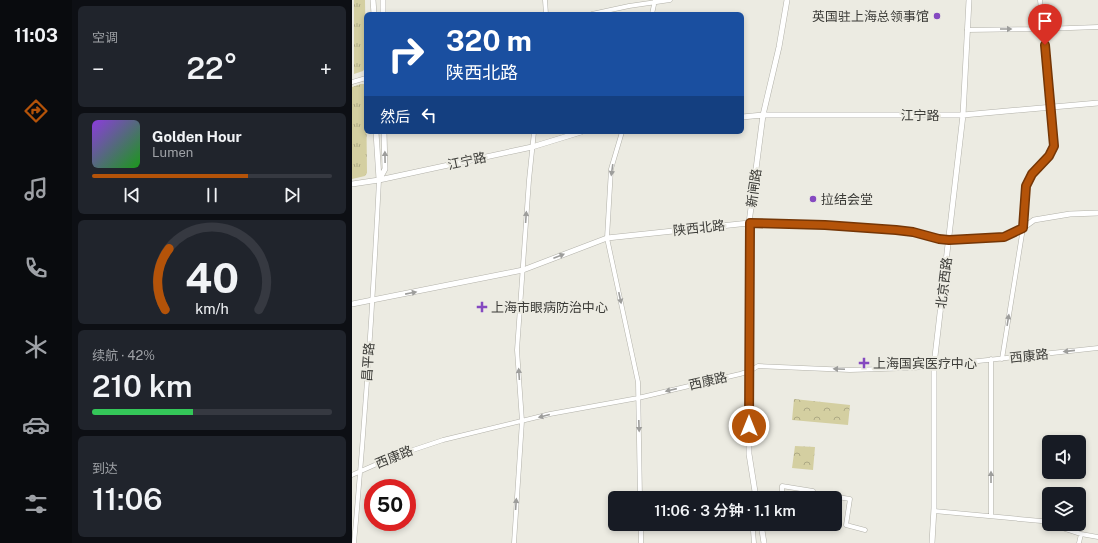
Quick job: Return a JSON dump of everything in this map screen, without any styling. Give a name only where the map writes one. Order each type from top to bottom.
[{"type":"main road","points":[[373,0],[374,12]]},
{"type":"main road","points":[[382,0],[383,12]]},
{"type":"main road","name":"新闸路","points":[[755,491],[749,454],[750,223],[763,115],[787,0]]},
{"type":"main road","name":"北京西路","points":[[932,543],[934,511],[934,365],[962,115],[969,0]]},
{"type":"main road","name":"江宁路","points":[[744,117],[763,115],[962,115],[1098,103]]},
{"type":"main road","name":"昌平路","points":[[376,134],[379,180]]},
{"type":"main road","name":"昌平路","points":[[379,180],[385,168],[384,134]]},
{"type":"main road","name":"江宁路","points":[[352,184],[379,180],[532,147],[574,134]]},
{"type":"main road","name":"陕西北路","points":[[352,304],[523,270],[607,238],[750,223],[825,225],[896,230],[949,240],[1004,237],[1023,228],[1034,220],[1070,214],[1098,213]]},
{"type":"main road","points":[[762,531],[764,543]]},
{"type":"street","points":[[544,0],[546,12]]},
{"type":"street","points":[[601,12],[655,1],[670,0]]},
{"type":"street","points":[[1002,358],[1023,228],[1026,186],[1032,174],[1049,156],[1054,146],[1040,0]]},
{"type":"street","points":[[652,12],[655,1]]},
{"type":"street","points":[[967,30],[1098,27]]},
{"type":"street","points":[[352,82],[364,79]]},
{"type":"street","points":[[514,543],[522,421],[517,350],[534,134]]},
{"type":"street","points":[[621,134],[611,169],[607,238],[638,382],[640,491]]},
{"type":"street","name":"昌平路","points":[[354,543],[361,471],[373,300],[379,180]]},
{"type":"street","name":"西康路","points":[[352,475],[395,456],[430,444],[550,414],[638,398],[733,376],[750,371],[758,366],[850,370],[913,368],[1098,348]]},
{"type":"street","points":[[991,359],[991,516]]},
{"type":"street","points":[[782,491],[782,486],[813,491]]},
{"type":"street","points":[[842,498],[850,499],[846,525],[865,530]]},
{"type":"street","points":[[934,511],[1041,521],[1081,534],[1098,537]]},
{"type":"street","points":[[641,531],[641,543]]},
{"type":"street","points":[[753,531],[754,543]]},
{"type":"street","points":[[1079,543],[1081,534]]},
{"type":"green space","points":[[354,0],[365,0],[364,70],[354,74]]},
{"type":"green space","points":[[364,84],[364,134],[367,134],[367,173],[365,176],[352,179],[352,87]]},
{"type":"green space","points":[[794,399],[850,405],[848,425],[792,420]]},
{"type":"green space","points":[[795,446],[815,447],[813,470],[792,468]]},
{"type":"place","name":"英国驻上海总领事馆","points":[[937,16]]},
{"type":"place","name":"拉结会堂","points":[[813,199]]},
{"type":"place","name":"上海市眼病防治中心","points":[[482,307]]},
{"type":"place","name":"上海国宾医疗中心","points":[[864,363]]},
{"type":"route","points":[[749,426],[750,223],[825,225],[896,230],[949,240],[1004,237],[1023,228],[1026,186],[1032,174],[1049,156],[1054,146],[1045,45]]}]
